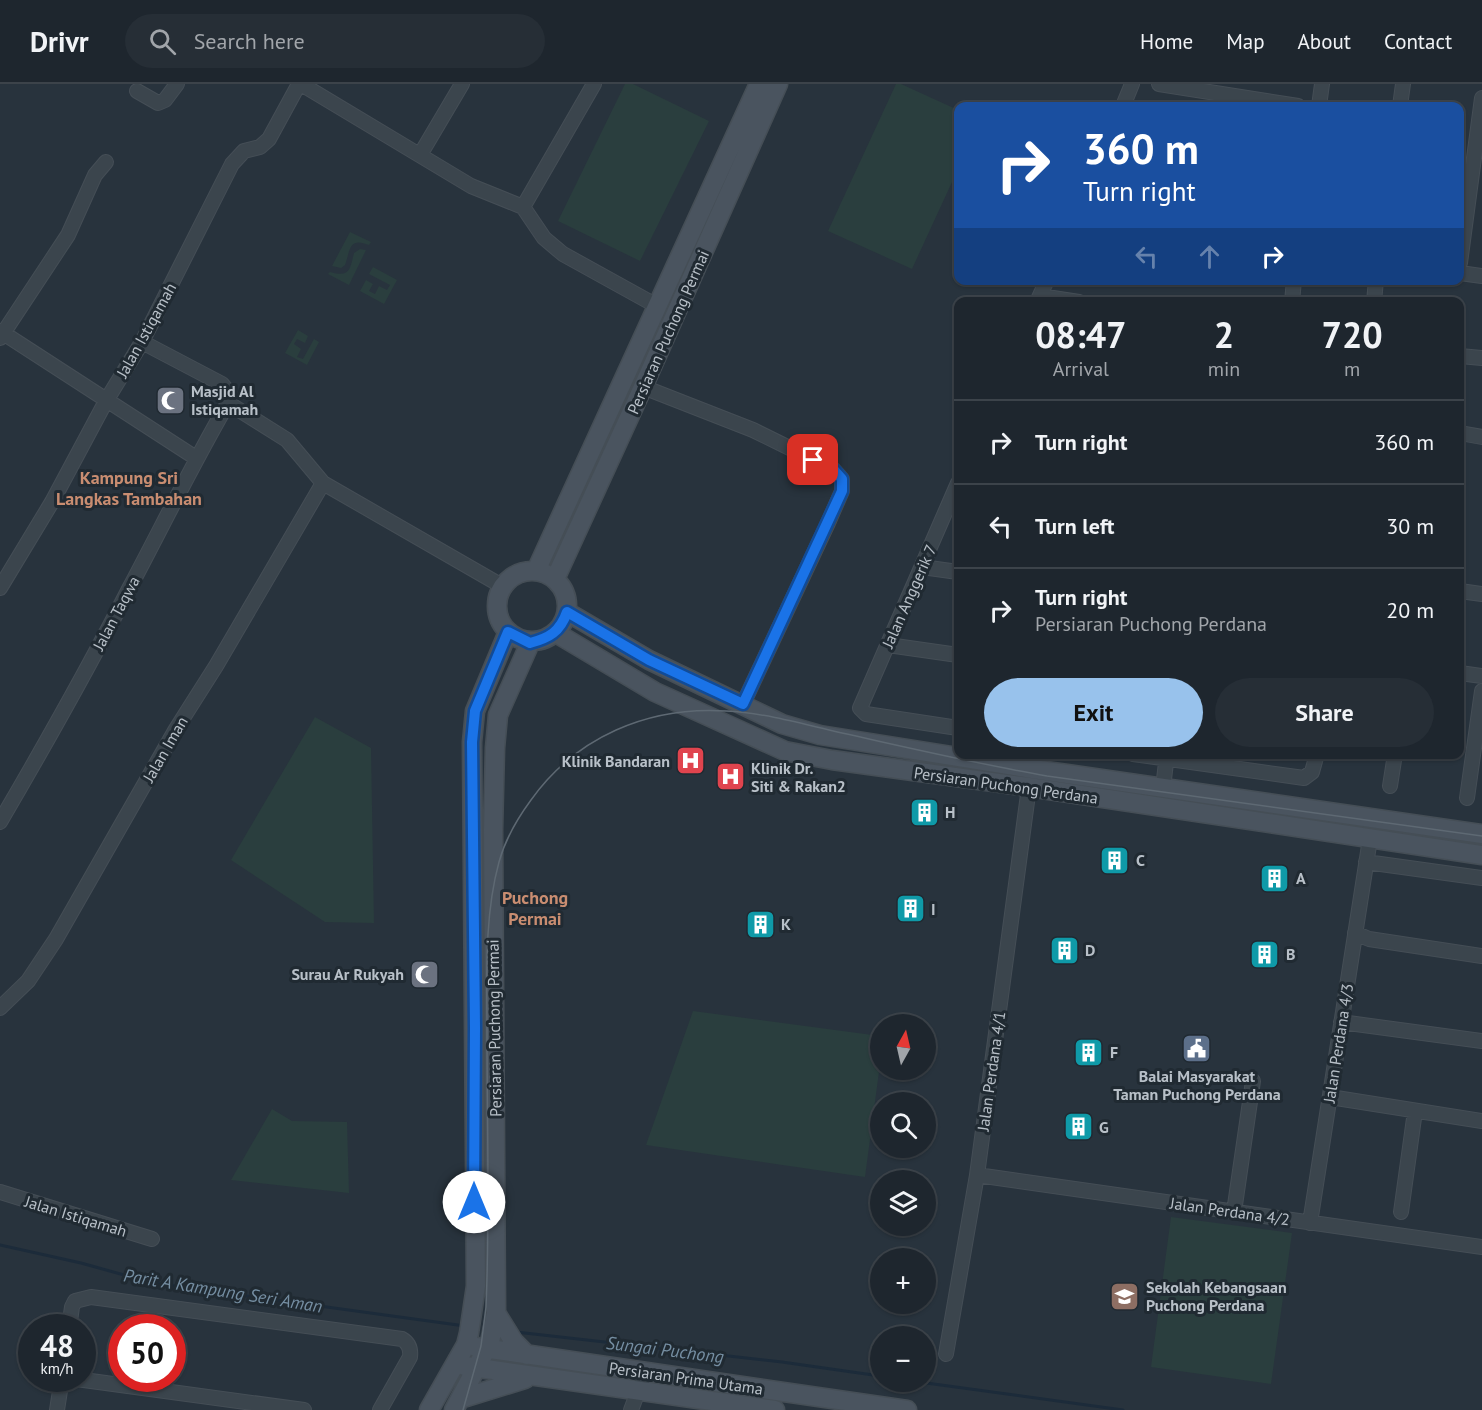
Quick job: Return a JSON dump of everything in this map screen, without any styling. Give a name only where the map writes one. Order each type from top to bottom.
[{"type":"main road","name":"Persiaran Puchong Permai","points":[[536,571],[759,84]]},
{"type":"main road","name":"Persiaran Puchong Permai","points":[[555,579],[644,387],[778,84]]},
{"type":"main road","points":[[536,571],[555,579],[565,594],[567,612],[556,633],[547,639],[530,643],[508,632],[497,615],[498,595],[502,586],[517,574],[536,571]]},
{"type":"main road","name":"Persiaran Puchong Perdana","points":[[567,612],[649,660],[782,724],[820,735],[954,756]]},
{"type":"main road","name":"Persiaran Puchong Permai","points":[[429,1410],[468,1339],[476,1286],[472,742],[475,711],[508,632]]},
{"type":"main road","name":"Persiaran Puchong Perdana","points":[[556,633],[655,692],[785,751],[832,760],[1482,855]]},
{"type":"main road","name":"Persiaran Puchong Permai","points":[[457,1404],[489,1342],[496,1313],[493,830],[495,748],[498,715],[530,643]]},
{"type":"main road","name":"Persiaran Puchong Perdana","points":[[975,759],[1482,834]]},
{"type":"main road","points":[[496,1313],[514,1341],[527,1355]]},
{"type":"main road","name":"Persiaran Prima Utama","points":[[468,1339],[489,1342],[527,1355],[907,1410]]},
{"type":"main road","name":"Persiaran Prima Utama","points":[[456,1364],[764,1409]]},
{"type":"main road","points":[[457,1404],[516,1380],[539,1377]]},
{"type":"street","points":[[137,91],[158,103],[165,100],[177,84]]},
{"type":"street","points":[[300,84],[324,90],[420,155],[471,186],[523,207],[544,238],[563,254],[657,306]]},
{"type":"street","name":"Jalan Istiqamah","points":[[0,588],[52,502],[106,401],[142,342],[232,164],[244,151],[260,147],[269,139],[300,84]]},
{"type":"street","points":[[420,155],[462,84]]},
{"type":"street","points":[[523,207],[594,84]]},
{"type":"street","points":[[1125,102],[1132,84]]},
{"type":"street","points":[[1160,84],[1273,102]]},
{"type":"street","points":[[1319,102],[1322,84]]},
{"type":"street","points":[[1401,102],[1403,84]]},
{"type":"street","points":[[1464,246],[1476,193],[1482,98]]},
{"type":"street","points":[[106,162],[95,176],[68,235],[1,334],[196,458]]},
{"type":"street","points":[[1464,274],[1482,276]]},
{"type":"street","points":[[142,342],[222,384],[230,394],[228,403],[287,440],[323,483],[502,586]]},
{"type":"street","points":[[1464,356],[1482,358]]},
{"type":"street","points":[[644,387],[753,430],[834,470],[842,479],[842,491],[828,523],[743,704]]},
{"type":"street","name":"Jalan Taqwa","points":[[0,822],[130,588],[196,458],[228,403]]},
{"type":"street","points":[[1464,435],[1482,437]]},
{"type":"street","name":"Jalan Iman","points":[[0,1008],[28,981],[56,939],[176,729],[216,666],[323,483]]},
{"type":"street","name":"Jalan Anggerik 7","points":[[954,492],[860,708],[866,714],[954,727]]},
{"type":"street","points":[[922,567],[954,571]]},
{"type":"street","points":[[1464,592],[1482,594]]},
{"type":"street","points":[[888,645],[954,654]]},
{"type":"street","points":[[1464,674],[1482,676]]},
{"type":"street","points":[[1467,798],[1482,691]]},
{"type":"street","points":[[1163,788],[1167,759]]},
{"type":"street","points":[[1180,759],[1304,778],[1312,772],[1316,759]]},
{"type":"street","points":[[1390,786],[1394,759]]},
{"type":"street","name":"Jalan Perdana 4/1","points":[[946,1354],[977,1175],[1029,787]]},
{"type":"street","name":"Jalan Perdana 4/3","points":[[1310,1223],[1370,838]]},
{"type":"street","points":[[1366,862],[1482,878]]},
{"type":"street","points":[[1355,933],[1369,939],[1482,956]]},
{"type":"street","points":[[1341,1022],[1482,1041]]},
{"type":"street","points":[[1234,1212],[1253,1081]]},
{"type":"street","points":[[1330,1097],[1482,1121]]},
{"type":"street","points":[[1401,1212],[1415,1111]]},
{"type":"street","name":"Jalan Perdana 4/2","points":[[977,1175],[1482,1247]]},
{"type":"street","name":"Jalan Istiqamah","points":[[0,1192],[152,1239]]},
{"type":"street","points":[[71,1314],[75,1301],[92,1297],[402,1340],[407,1342],[411,1350],[410,1357],[380,1410]]},
{"type":"street","points":[[631,1410],[645,1372]]},
{"type":"street","points":[[96,1382],[304,1410]]},
{"type":"street","points":[[764,1389],[764,1409]]},
{"type":"street","points":[[57,1410],[60,1392]]},
{"type":"green space","points":[[625,84],[633,84],[709,121],[640,261],[558,221]]},
{"type":"green space","points":[[896,84],[901,84],[954,108],[954,178],[912,269],[828,231]]},
{"type":"green space","points":[[350,232],[371,242],[369,245],[357,242],[353,244],[345,265],[341,268],[332,266]]},
{"type":"green space","points":[[360,249],[366,250],[349,285],[328,274],[330,272],[342,274],[348,271],[354,253]]},
{"type":"green space","points":[[373,267],[397,280],[384,304],[360,291],[366,280],[373,284],[369,291],[375,294],[379,286],[387,290],[390,285],[369,274]]},
{"type":"green space","points":[[298,330],[308,336],[305,343],[297,339],[294,344],[301,349],[297,357],[303,359],[314,339],[319,342],[307,365],[285,353]]},
{"type":"green space","points":[[315,717],[371,748],[374,923],[325,922],[231,860]]},
{"type":"green space","points":[[693,1011],[870,1035],[870,1080],[878,1080],[876,1092],[870,1092],[870,1139],[865,1177],[646,1145]]},
{"type":"green space","points":[[272,1109],[292,1121],[347,1122],[349,1193],[231,1180]]},
{"type":"green space","points":[[1171,1217],[1292,1233],[1271,1384],[1151,1367]]},
{"type":"waterway","name":"Parit A Kampung Seri Aman","points":[[0,1245],[81,1263],[153,1283],[465,1326]]},
{"type":"waterway","name":"Sungai Puchong","points":[[516,1332],[782,1362],[870,1375]]},
{"type":"waterway","name":"Sungai Puchong","points":[[936,1384],[1123,1410]]},
{"type":"tram line","points":[[463,1410],[481,1346],[486,1307],[487,968],[491,904],[499,862],[512,830],[526,807],[549,778],[569,759],[592,743],[642,720],[669,714],[697,711],[755,714],[954,758]]},
{"type":"tram line","points":[[959,759],[1047,776],[1482,836]]},
{"type":"place","name":"Masjid Al Istiqamah","points":[[170,400]]},
{"type":"place","name":"Klinik Bandaran","points":[[691,761]]},
{"type":"place","name":"Klinik Dr. Siti & Rakan2","points":[[730,777]]},
{"type":"place","name":"H","points":[[924,812]]},
{"type":"place","name":"C","points":[[1115,860]]},
{"type":"place","name":"A","points":[[1275,878]]},
{"type":"place","name":"I","points":[[910,909]]},
{"type":"place","name":"K","points":[[760,924]]},
{"type":"place","name":"D","points":[[1064,950]]},
{"type":"place","name":"B","points":[[1265,954]]},
{"type":"place","name":"Surau Ar Rukyah","points":[[425,974]]},
{"type":"place","name":"Balai Masyarakat Taman Puchong Perdana","points":[[1197,1048]]},
{"type":"place","name":"F","points":[[1089,1052]]},
{"type":"place","name":"G","points":[[1078,1127]]},
{"type":"place","name":"Sekolah Kebangsaan Puchong Perdana","points":[[1125,1296]]},
{"type":"district","name":"Kampung Sri Langkas Tambahan","points":[[129,488]]},
{"type":"district","name":"Puchong Permai","points":[[535,908]]},
{"type":"route","points":[[474,1202],[472,742],[475,711],[508,632],[530,643],[547,639],[556,633],[567,612],[649,660],[743,704],[842,491],[842,479],[834,470],[813,460]]}]
